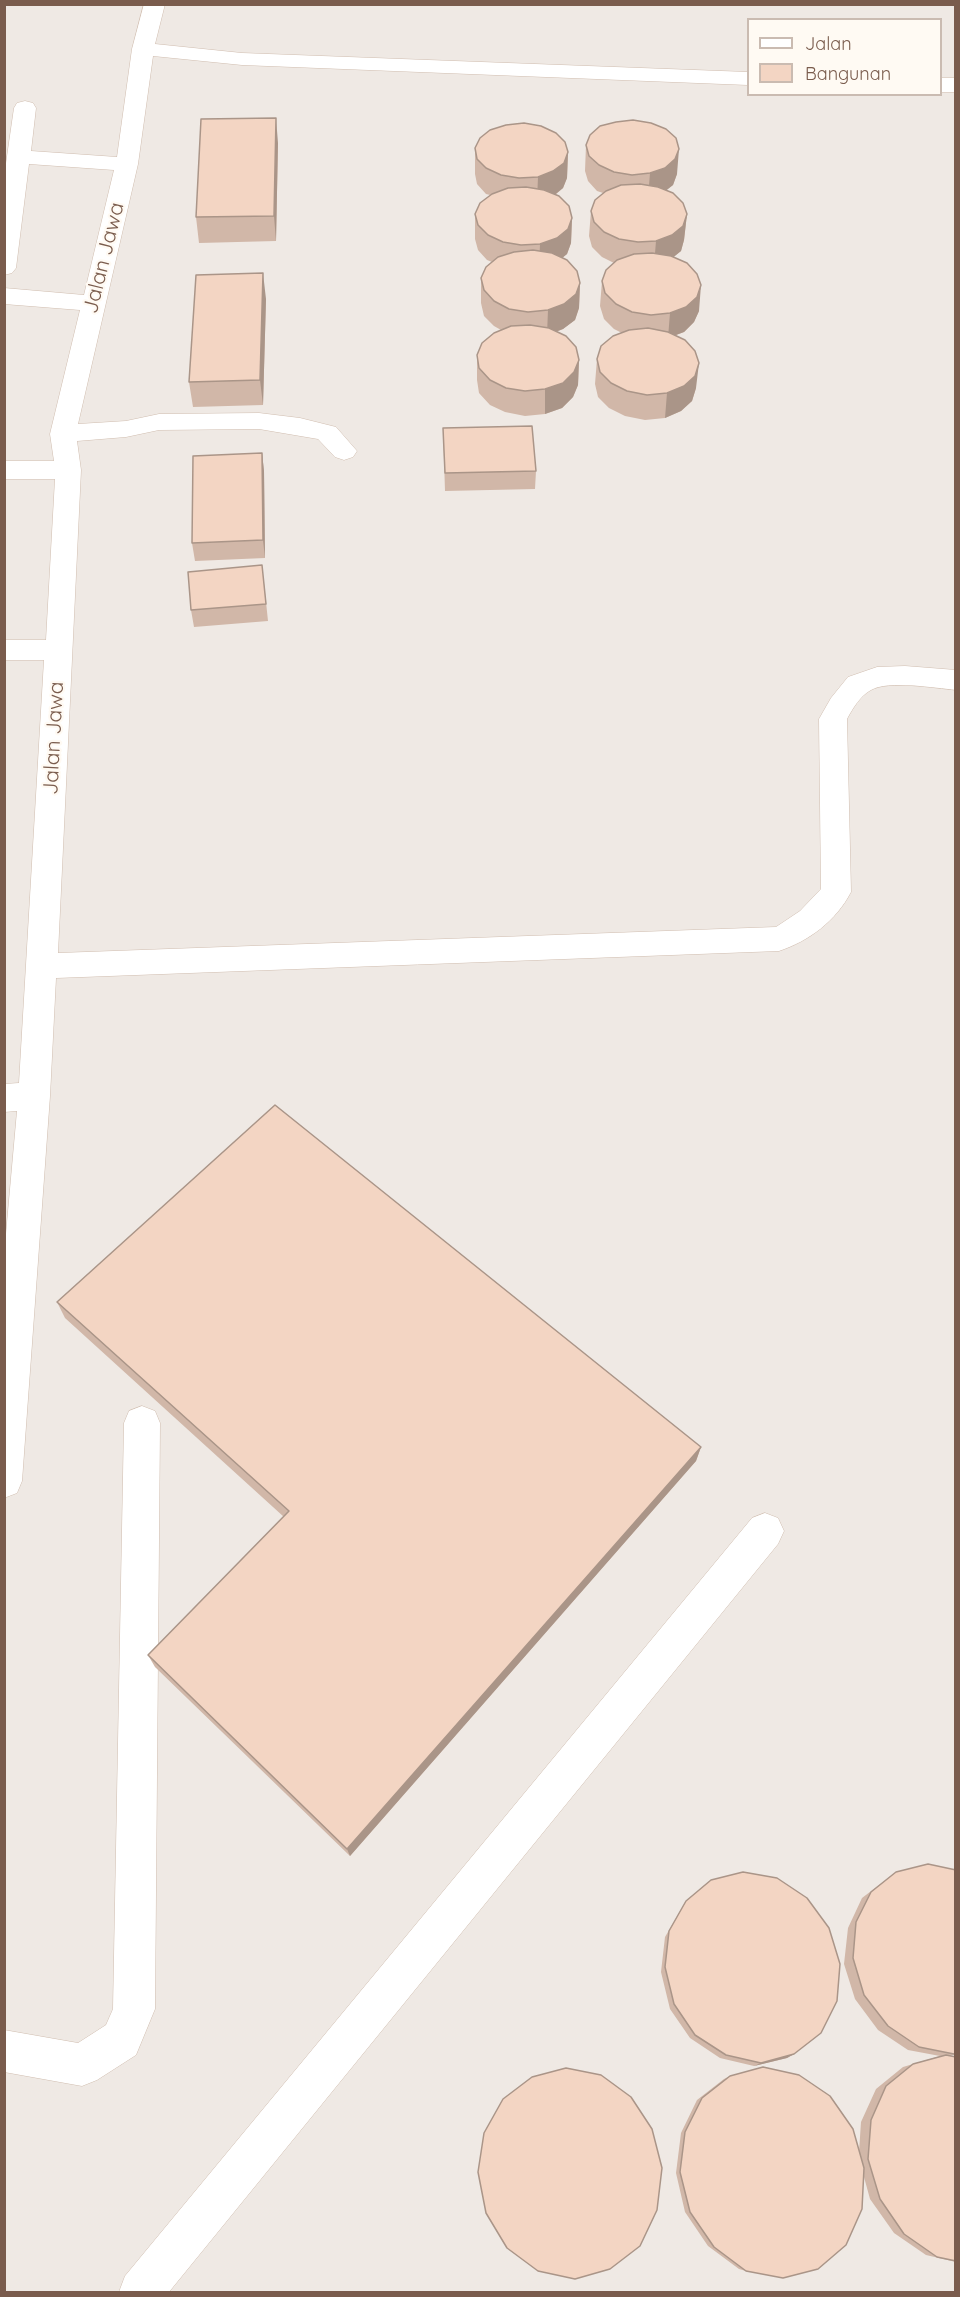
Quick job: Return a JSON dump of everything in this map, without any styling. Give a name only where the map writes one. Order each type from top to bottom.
[{"type":"street","name":"Jalan Jawa","points":[[4,1481],[19,1097],[41,966],[59,650],[69,470],[63,434],[92,303],[127,164],[143,49],[155,4]]},
{"type":"street","points":[[143,49],[242,59],[747,79]]},
{"type":"street","points":[[4,268],[24,108]]},
{"type":"street","points":[[18,157],[127,164]]},
{"type":"street","points":[[4,296],[92,303]]},
{"type":"street","points":[[63,434],[126,429],[159,422],[259,421],[300,426],[327,434],[344,451]]},
{"type":"street","points":[[4,470],[69,470]]},
{"type":"street","points":[[4,650],[59,650]]},
{"type":"street","points":[[41,966],[779,939],[791,934],[819,913],[836,892],[833,719],[841,703],[859,683],[889,676],[956,680]]},
{"type":"street","points":[[4,2051],[82,2064],[121,2040],[134,2009],[142,1423]]},
{"type":"street","points":[[141,2292],[765,1531]]},
{"type":"shaded area","points":[[5,5],[955,5],[955,2292],[5,2292]]},
{"type":"building","points":[[276,118],[274,216],[196,217],[201,119]]},
{"type":"building","points":[[633,120],[651,123],[666,129],[676,138],[679,149],[675,159],[665,168],[632,175],[614,172],[599,165],[589,156],[586,145],[590,135],[600,126]]},
{"type":"building","points":[[524,123],[541,126],[556,133],[565,142],[568,152],[564,163],[553,171],[538,177],[519,178],[501,175],[486,168],[477,159],[475,148],[480,138],[490,130]]},
{"type":"building","points":[[640,184],[658,187],[673,193],[683,203],[687,214],[683,226],[672,235],[656,241],[638,242],[619,239],[604,232],[594,222],[591,211],[595,200],[606,191],[621,185]]},
{"type":"building","points":[[526,187],[544,190],[559,196],[569,206],[572,218],[568,229],[557,238],[540,244],[521,245],[503,242],[488,235],[478,225],[475,214],[480,203],[492,194],[508,188]]},
{"type":"building","points":[[533,250],[552,253],[567,260],[577,271],[580,283],[576,294],[564,304],[548,310],[528,312],[509,309],[494,301],[484,290],[481,278],[486,267],[498,257]]},
{"type":"building","points":[[652,253],[671,256],[687,263],[697,274],[701,285],[697,297],[686,307],[670,313],[651,315],[632,312],[616,304],[605,293],[602,281],[606,270],[617,260],[634,254]]},
{"type":"building","points":[[263,273],[260,380],[189,382],[196,275]]},
{"type":"building","points":[[530,325],[549,328],[566,336],[576,347],[579,360],[574,372],[563,383],[545,389],[525,391],[506,388],[490,380],[479,368],[477,355],[482,343],[494,333],[511,326]]},
{"type":"building","points":[[648,328],[668,332],[685,340],[695,351],[699,363],[695,376],[684,386],[667,393],[647,395],[627,391],[611,383],[600,372],[597,359],[601,346],[613,336],[629,330]]},
{"type":"building","points":[[532,426],[536,471],[445,473],[443,428]]},
{"type":"building","points":[[262,453],[263,540],[192,543],[193,456]]},
{"type":"building","points":[[262,565],[266,604],[191,610],[188,572]]},
{"type":"building","points":[[275,1105],[701,1447],[347,1849],[148,1655],[289,1511],[57,1302]]},
{"type":"building","points":[[928,1864],[956,1870],[956,2053],[954,2054],[919,2047],[888,2026],[864,1995],[853,1958],[856,1922],[871,1892],[896,1872]]},
{"type":"building","points":[[743,1872],[777,1878],[807,1898],[829,1928],[840,1964],[837,2001],[821,2033],[794,2054],[761,2063],[726,2055],[695,2035],[674,2004],[665,1967],[669,1931],[686,1901],[711,1880]]},
{"type":"building","points":[[946,2055],[956,2057],[956,2261],[937,2257],[904,2234],[880,2199],[868,2159],[871,2120],[886,2086],[913,2064]]},
{"type":"building","points":[[763,2067],[799,2075],[830,2096],[853,2129],[864,2168],[862,2209],[846,2245],[818,2269],[783,2278],[746,2271],[714,2247],[690,2212],[680,2172],[685,2132],[702,2098],[730,2076]]},
{"type":"building","points":[[566,2068],[601,2075],[631,2097],[652,2129],[662,2168],[657,2210],[640,2246],[610,2269],[575,2279],[538,2271],[507,2248],[486,2213],[478,2172],[484,2133],[503,2099],[532,2077]]}]
